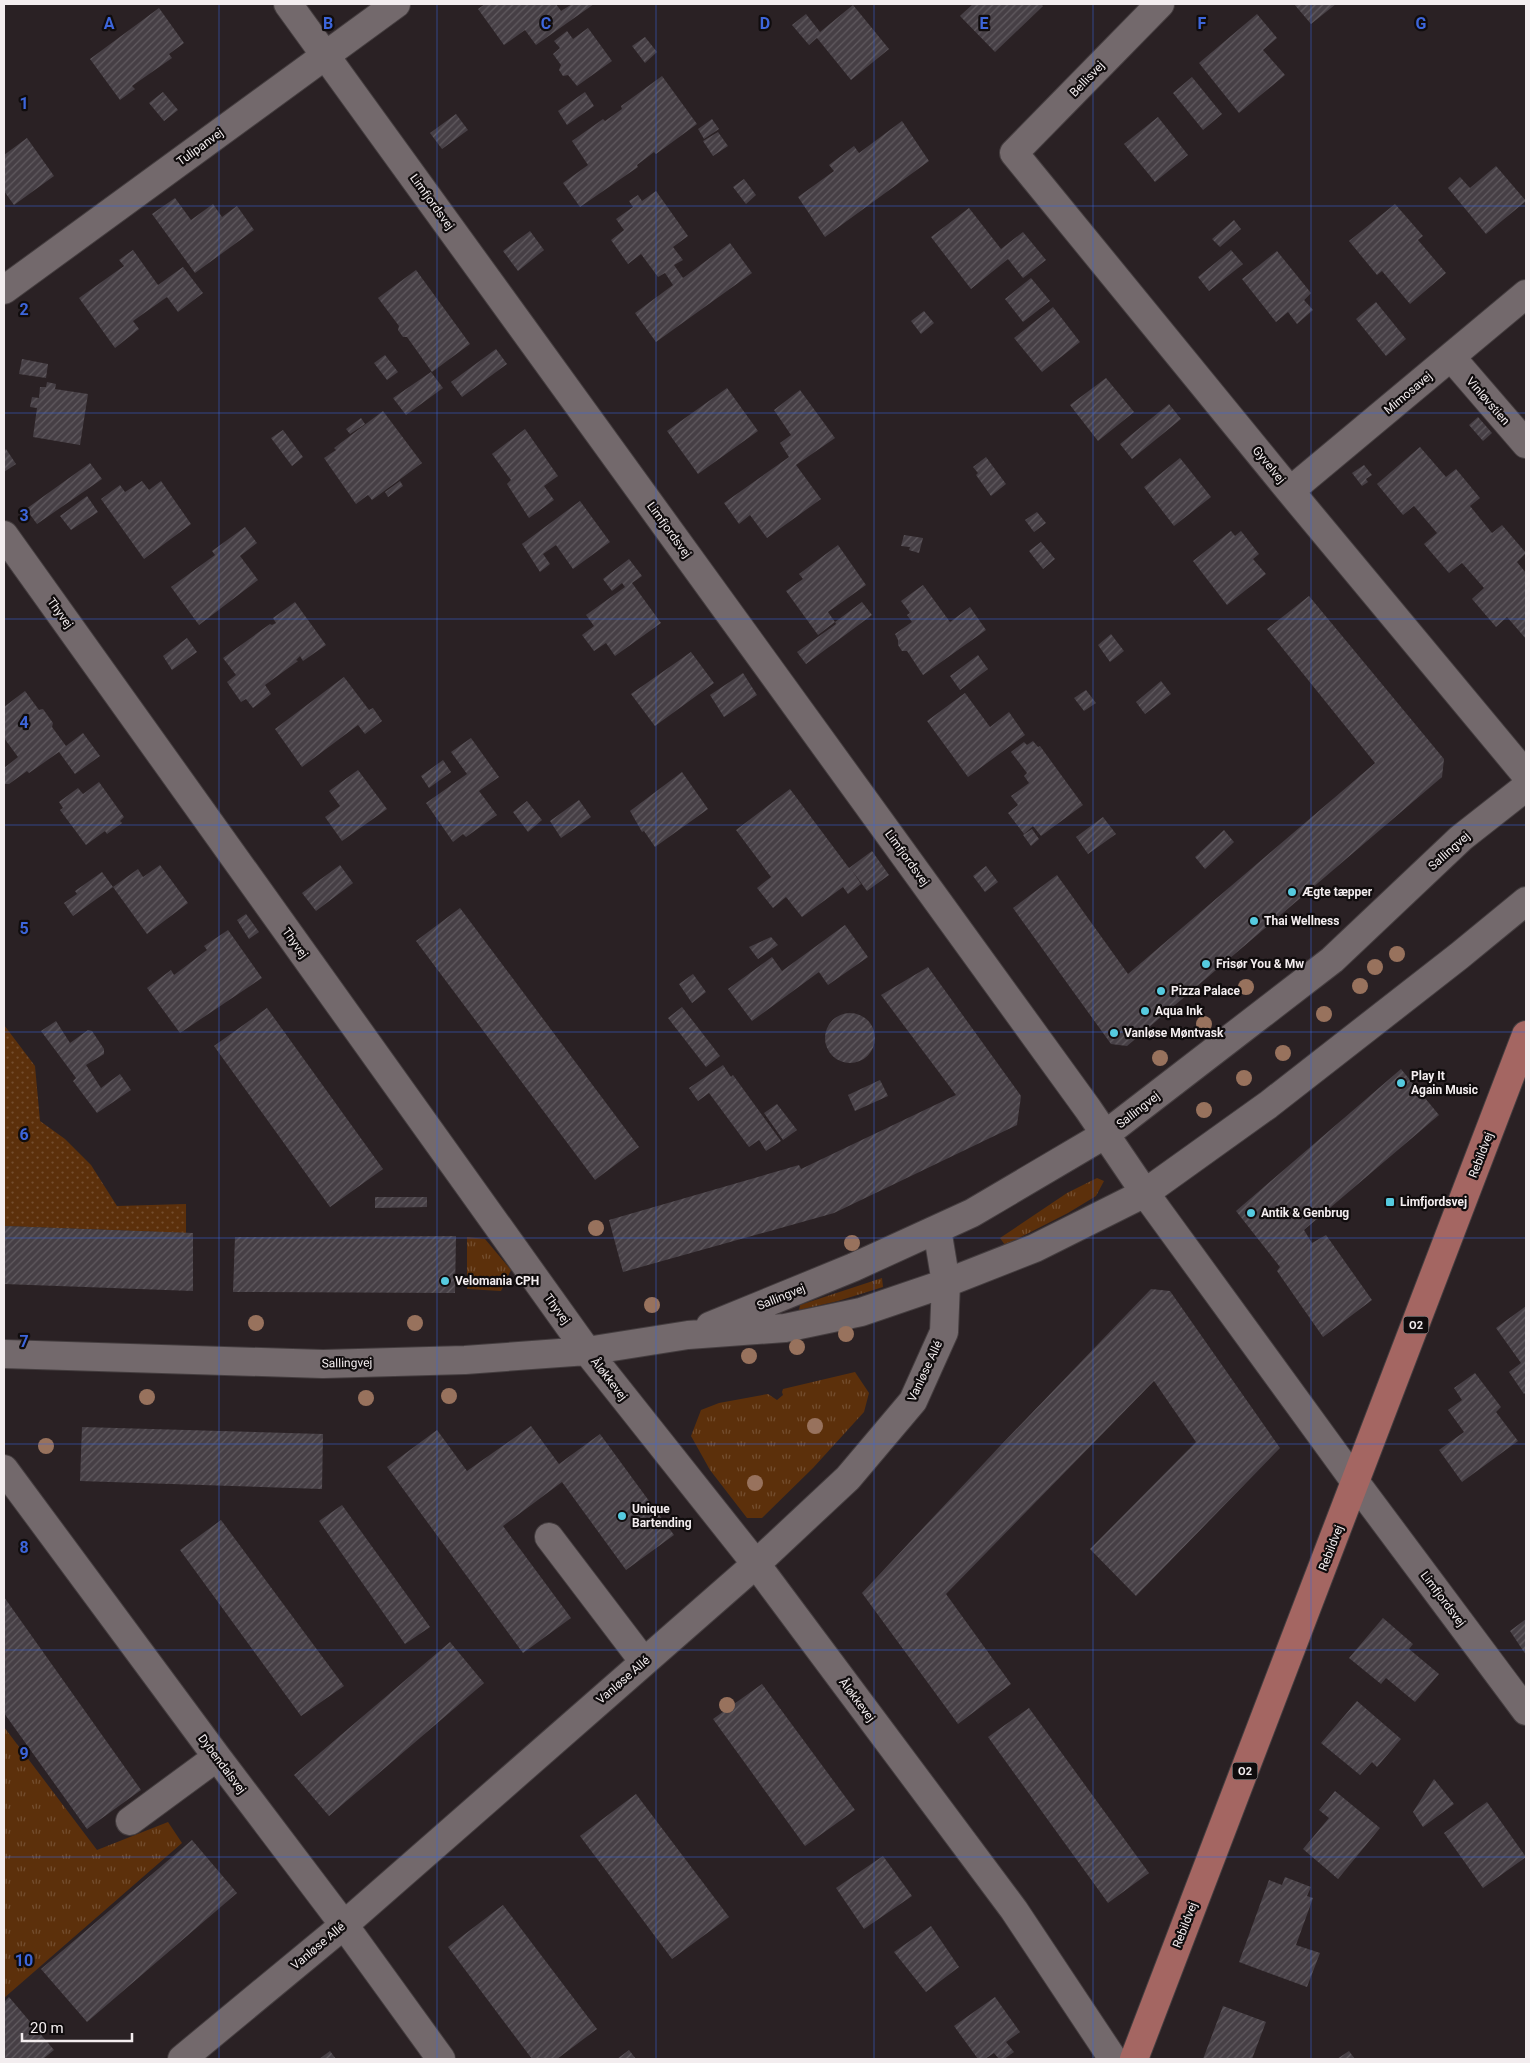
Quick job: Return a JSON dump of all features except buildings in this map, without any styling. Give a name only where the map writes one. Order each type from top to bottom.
[{"type":"main road","name":"Rebildvej","points":[[1134,2059],[1526,1035]]},
{"type":"street","name":"Limfjordsvej","points":[[288,4],[1106,1134],[1145,1193],[1356,1483],[1526,1712]]},
{"type":"street","name":"Tulipanvej","points":[[4,290],[396,4]]},
{"type":"street","name":"Bellisvej","points":[[1014,153],[1160,4]]},
{"type":"street","name":"Gyvelvej","points":[[1014,153],[1290,491],[1526,775]]},
{"type":"street","name":"Mimosavej","points":[[1290,491],[1526,294]]},
{"type":"street","name":"Vinløvstien","points":[[1451,358],[1526,444]]},
{"type":"street","name":"Thyvej","points":[[4,535],[587,1351]]},
{"type":"street","name":"Sallingvej","points":[[688,1335],[854,1267],[972,1213],[1106,1134],[1332,960],[1462,838],[1526,788]]},
{"type":"street","name":"Sallingvej","points":[[4,1354],[323,1364],[465,1360],[587,1351],[688,1335],[785,1328],[862,1312],[1036,1248],[1145,1193],[1268,1106],[1452,962],[1526,901]]},
{"type":"street","name":"Vanløse Allé","points":[[182,2059],[344,1925],[756,1564],[848,1478],[913,1401],[944,1332],[946,1282],[937,1229]]},
{"type":"street","name":"Åløkkevej","points":[[587,1351],[756,1564],[1014,1910],[1113,2059]]},
{"type":"street","name":"Dybendalsvej","points":[[4,1470],[344,1925],[441,2059]]},
{"type":"street","points":[[549,1538],[644,1662]]},
{"type":"street","points":[[130,1822],[217,1757]]},
{"type":"green space","points":[[4,1025],[35,1066],[40,1121],[65,1139],[91,1165],[117,1206],[186,1204],[186,1233],[4,1226]]},
{"type":"green space","points":[[1097,1178],[1104,1181],[1096,1196],[1068,1213],[1005,1245],[1000,1238],[1067,1193]]},
{"type":"green space","points":[[467,1237],[485,1239],[511,1270],[501,1291],[467,1289]]},
{"type":"green space","points":[[882,1278],[883,1287],[838,1301],[799,1310],[800,1305]]},
{"type":"green space","points":[[855,1372],[869,1393],[864,1412],[813,1468],[762,1518],[747,1518],[710,1470],[691,1436],[701,1410],[719,1403],[768,1394],[777,1400],[783,1395],[783,1389]]},
{"type":"green space","points":[[4,1727],[97,1850],[168,1822],[182,1843],[4,1998]]},
{"type":"place","name":"Ægte tæpper","points":[[1292,892]]},
{"type":"place","name":"Thai Wellness","points":[[1254,921]]},
{"type":"place","name":"Frisør You & Mw","points":[[1206,964]]},
{"type":"place","name":"Pizza Palace","points":[[1161,991]]},
{"type":"place","name":"Aqua Ink","points":[[1145,1011]]},
{"type":"place","name":"Vanløse Møntvask","points":[[1114,1033]]},
{"type":"place","name":"Play It Again Music","points":[[1401,1083]]},
{"type":"place","name":"Limfjordsvej","points":[[1390,1202]]},
{"type":"place","name":"Antik & Genbrug","points":[[1251,1213]]},
{"type":"place","name":"Velomania CPH","points":[[445,1281]]},
{"type":"place","name":"Unique Bartending","points":[[622,1516]]}]
